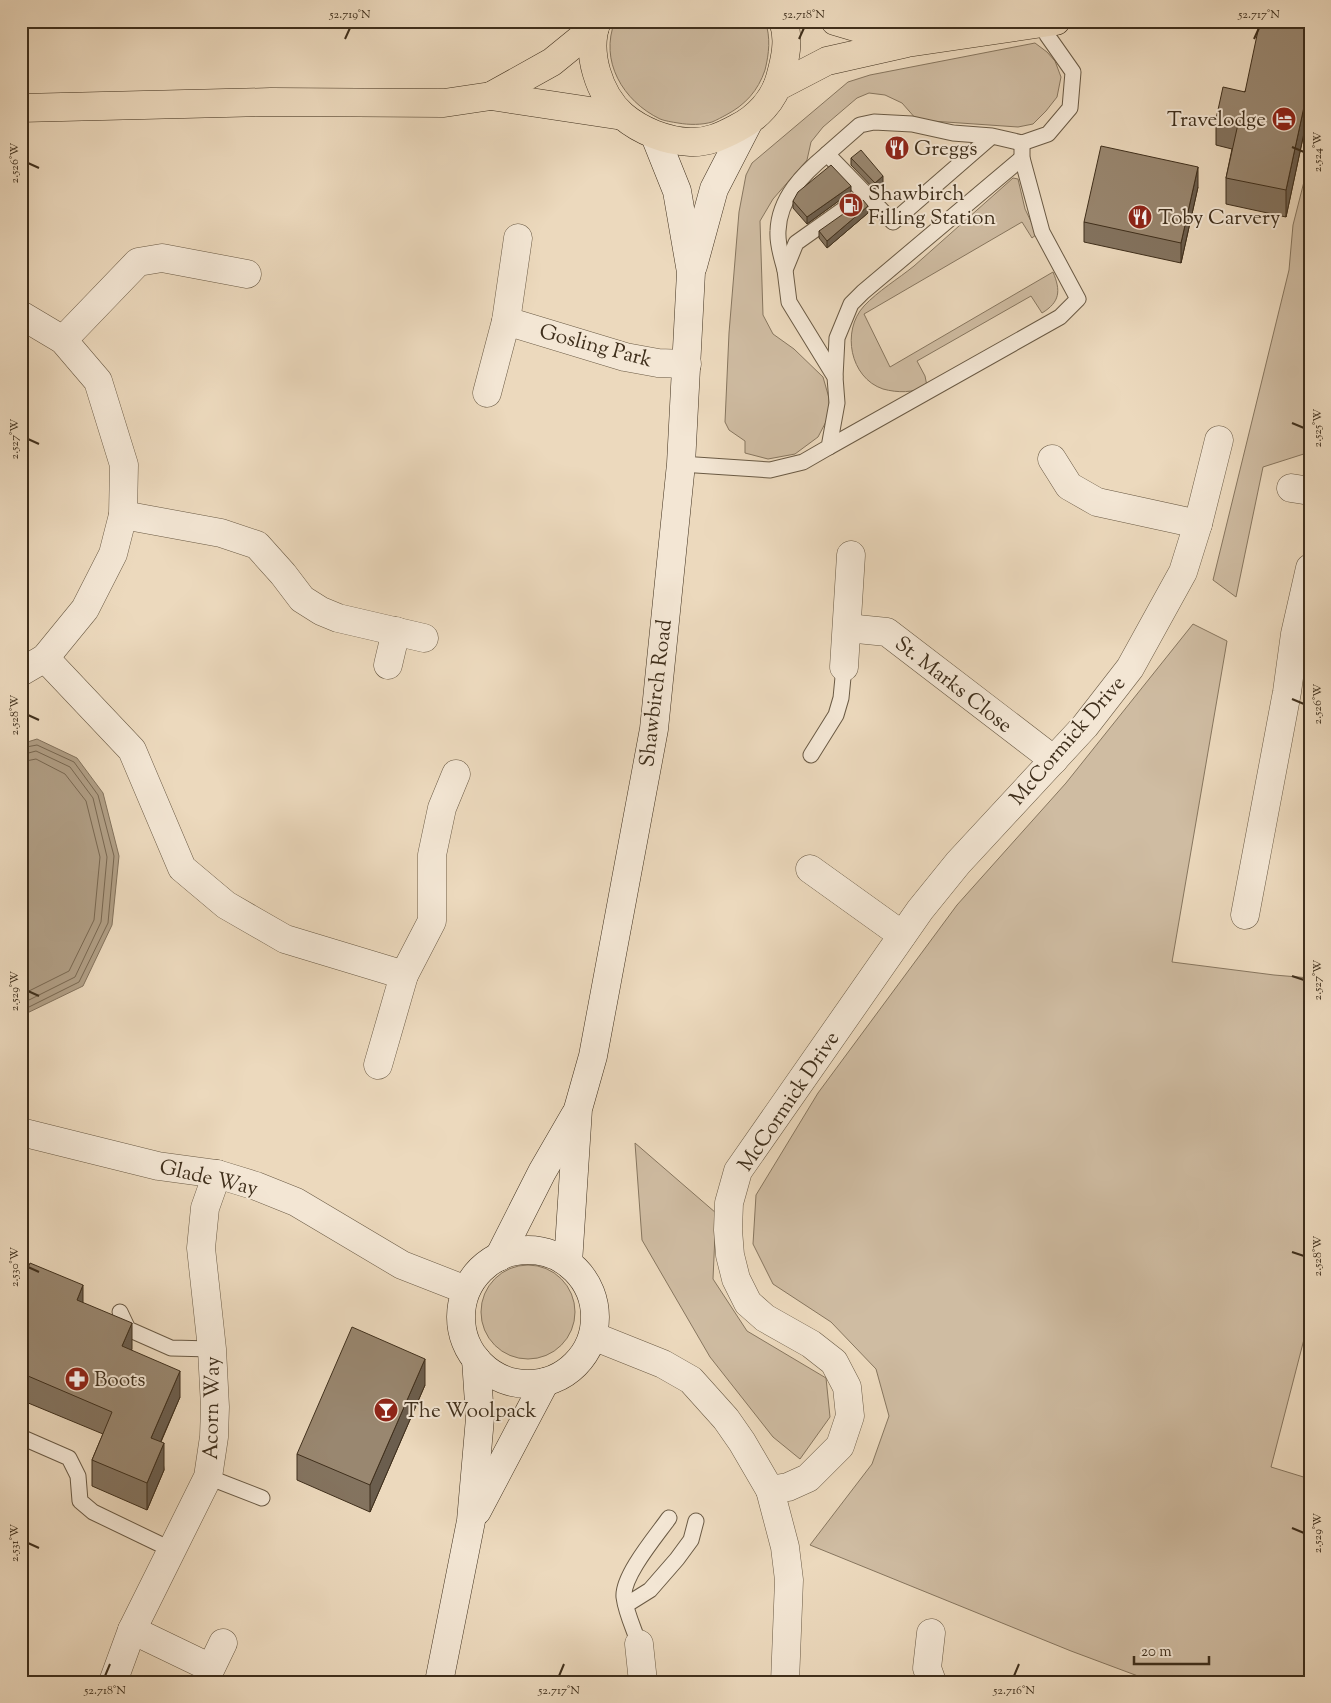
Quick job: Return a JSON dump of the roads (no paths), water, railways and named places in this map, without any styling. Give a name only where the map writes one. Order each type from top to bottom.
[{"type":"main road","points":[[596,24],[593,52],[597,73],[607,96],[623,116],[655,136],[690,142],[717,138],[748,123],[764,108],[777,87],[786,57],[785,26],[783,21]]},
{"type":"main road","points":[[835,21],[907,43]]},
{"type":"main road","points":[[777,87],[827,61],[907,43],[1056,21]]},
{"type":"main road","points":[[491,96],[552,62],[596,24]]},
{"type":"main road","points":[[21,108],[271,102],[444,103],[491,96],[623,116]]},
{"type":"street","name":"Shawbirch Road","points":[[691,272],[714,189],[748,123]]},
{"type":"street","name":"Shawbirch Road","points":[[568,1263],[578,1109],[593,1056],[654,728],[681,464],[691,272],[677,191],[655,136]]},
{"type":"street","points":[[487,393],[506,321],[518,238]]},
{"type":"street","points":[[64,340],[138,262],[162,258],[247,274]]},
{"type":"street","points":[[21,315],[64,340],[98,380],[124,465],[123,515],[113,554],[84,609],[45,658],[21,672]]},
{"type":"street","name":"Gosling Park","points":[[506,321],[625,357],[687,364]]},
{"type":"street","name":"McCormick Drive","points":[[770,1490],[788,1487],[808,1478],[840,1446],[850,1416],[847,1387],[834,1362],[812,1344],[764,1318],[748,1303],[736,1278],[730,1255],[728,1230],[729,1203],[738,1171],[902,935],[958,863],[1085,726],[1130,668],[1183,572],[1198,524],[1218,440]]},
{"type":"street","points":[[1052,459],[1069,486],[1097,502],[1198,524]]},
{"type":"street","points":[[123,515],[222,533],[257,545],[284,574],[302,599],[321,611],[338,618],[424,638]]},
{"type":"street","points":[[844,667],[851,555]]},
{"type":"street","points":[[1245,915],[1299,693],[1295,634],[1310,568]]},
{"type":"street","name":"St. Marks Close","points":[[847,628],[887,632],[1054,760]]},
{"type":"street","points":[[388,665],[396,631]]},
{"type":"street","points":[[45,658],[132,750],[182,868],[226,905],[285,939],[404,975]]},
{"type":"street","points":[[378,1065],[404,975],[432,921],[432,855],[442,808],[456,774]]},
{"type":"street","points":[[810,869],[902,935]]},
{"type":"street","name":"Shawbirch Road","points":[[498,1256],[542,1172],[578,1109]]},
{"type":"street","name":"Glade Way","points":[[21,1132],[158,1166],[216,1174],[256,1186],[296,1202],[402,1265],[466,1290]]},
{"type":"street","name":"Acorn Way","points":[[112,1682],[132,1630],[208,1477],[214,1437],[215,1407],[212,1349],[201,1248],[205,1208],[216,1174]]},
{"type":"street","points":[[534,1250],[552,1254],[568,1263],[580,1274],[589,1288],[594,1304],[593,1336],[582,1357],[566,1373],[545,1382],[526,1384],[507,1381],[490,1372],[476,1359],[466,1343],[461,1326],[461,1308],[466,1290],[485,1265],[498,1256],[516,1251],[534,1250]]},
{"type":"street","points":[[593,1336],[663,1364],[691,1380],[726,1419],[770,1490],[785,1547],[790,1580],[785,1682]]},
{"type":"street","points":[[439,1682],[471,1521],[480,1418],[476,1359]]},
{"type":"street","points":[[471,1521],[545,1382]]},
{"type":"street","points":[[132,1630],[211,1668],[223,1643]]},
{"type":"street","points":[[931,1633],[927,1668],[932,1682]]},
{"type":"street","points":[[640,1644],[643,1682]]},
{"type":"lane","points":[[829,447],[837,403],[835,377],[837,338],[851,304],[1022,151],[1048,134],[1070,108],[1073,72],[1047,35],[1056,21]]},
{"type":"lane","points":[[681,464],[770,470],[803,462],[1060,317],[1078,299],[1042,232],[1022,151],[992,136],[953,133],[912,124],[874,122],[860,125],[800,180],[788,196],[781,211],[778,232],[779,249],[785,270],[789,302],[835,377]]},
{"type":"lane","points":[[827,154],[893,222],[992,136]]},
{"type":"lane","points":[[785,270],[796,243],[865,194]]},
{"type":"lane","points":[[811,755],[836,716],[844,667]]},
{"type":"lane","points":[[120,1312],[128,1329],[171,1348],[212,1349]]},
{"type":"lane","points":[[21,1437],[69,1458],[78,1476],[80,1501],[92,1512],[172,1550]]},
{"type":"lane","points":[[208,1477],[262,1498]]},
{"type":"lane","points":[[640,1644],[626,1605],[624,1595],[627,1581],[635,1565],[669,1518]]},
{"type":"lane","points":[[626,1605],[650,1590],[677,1560],[690,1540],[696,1521]]},
{"type":"water","points":[[37,739],[77,758],[103,793],[119,856],[112,925],[83,986],[21,1016],[21,744]]},
{"type":"place","name":"Travelodge","points":[[1284,119]]},
{"type":"place","name":"Greggs","points":[[897,148]]},
{"type":"place","name":"Shawbirch Filling Station","points":[[851,205]]},
{"type":"place","name":"Toby Carvery","points":[[1140,217]]},
{"type":"place","name":"Boots","points":[[77,1379]]},
{"type":"place","name":"The Woolpack","points":[[386,1410]]}]
